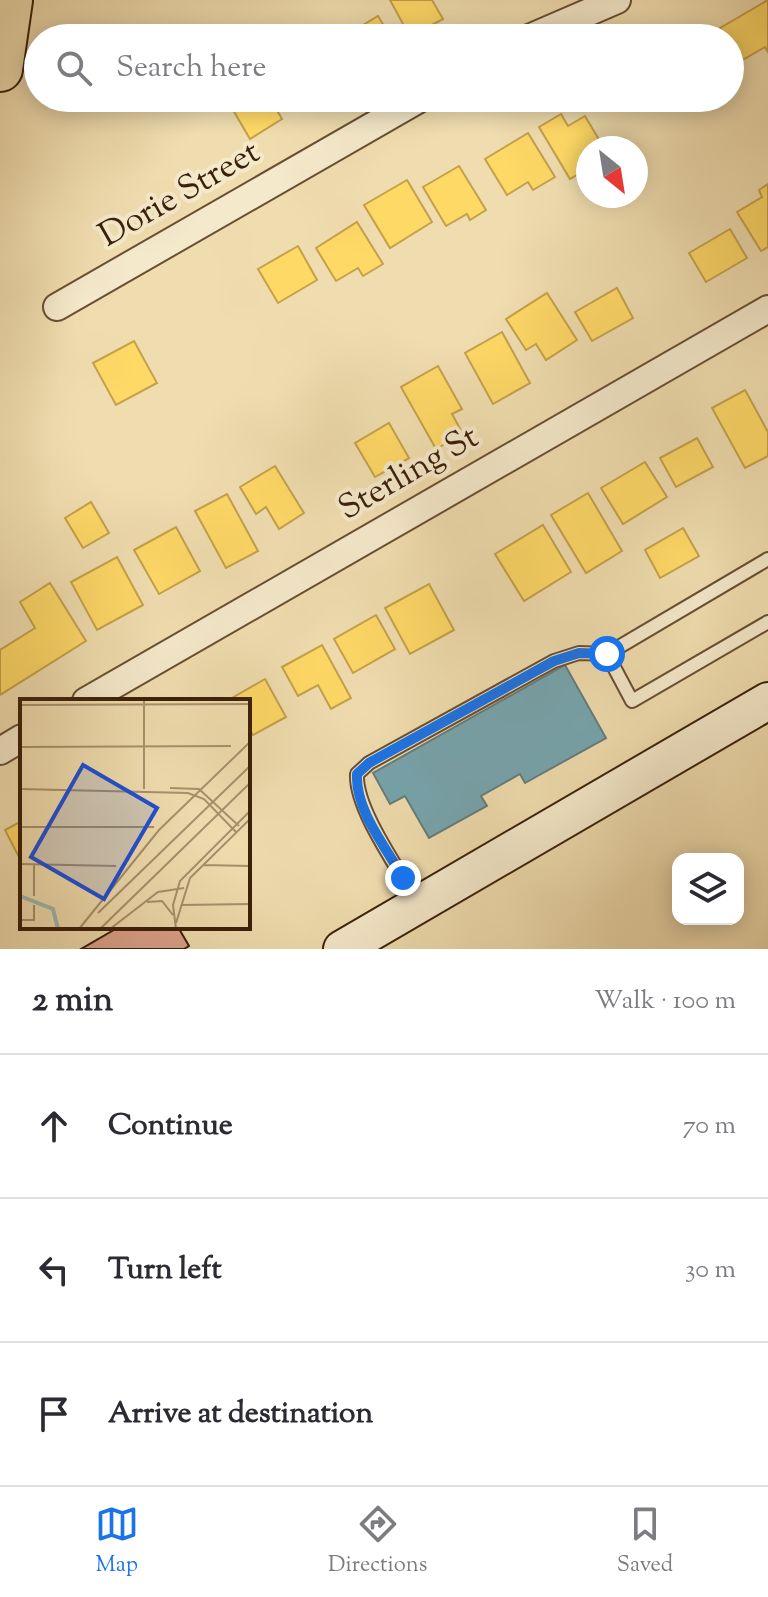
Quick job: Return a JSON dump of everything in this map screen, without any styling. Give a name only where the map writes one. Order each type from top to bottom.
[{"type":"highway","points":[[0,69],[10,0]]},
{"type":"main road","points":[[342,949],[768,701]]},
{"type":"street","points":[[561,24],[617,0]]},
{"type":"street","name":"Dorie Street","points":[[57,307],[397,112]]},
{"type":"street","name":"Sterling St","points":[[89,699],[768,309]]},
{"type":"street","points":[[0,751],[20,739]]},
{"type":"lane","points":[[418,905],[362,805],[356,786],[357,774],[369,763],[554,661],[579,653],[607,654],[768,559]]},
{"type":"lane","points":[[607,654],[632,701],[768,622]]},
{"type":"building: Homes","points":[[390,0],[432,0],[443,19],[434,24],[403,24]]},
{"type":"building: Homes","points":[[768,0],[768,52],[765,47],[744,59],[744,24],[727,24]]},
{"type":"building: Homes","points":[[378,16],[383,24],[365,24]]},
{"type":"building: Homes","points":[[234,112],[278,112],[282,119],[250,139]]},
{"type":"building: Homes","points":[[561,114],[568,126],[585,116],[597,136],[576,136],[576,175],[570,179],[539,127]]},
{"type":"building: Homes","points":[[528,133],[555,177],[533,190],[528,182],[507,195],[485,159]]},
{"type":"building: Homes","points":[[459,166],[486,210],[470,220],[467,214],[446,226],[423,187]]},
{"type":"building: Homes","points":[[407,180],[432,222],[390,248],[364,205]]},
{"type":"building: Homes","points":[[768,184],[768,247],[761,251],[737,212],[762,197],[759,190]]},
{"type":"building: Homes","points":[[357,222],[383,264],[363,276],[358,268],[336,281],[316,248]]},
{"type":"building: Homes","points":[[730,229],[747,258],[706,282],[689,253]]},
{"type":"building: Homes","points":[[298,246],[317,280],[278,303],[258,269]]},
{"type":"building: Homes","points":[[617,288],[633,318],[592,341],[575,312]]},
{"type":"building: Homes","points":[[547,293],[577,340],[546,360],[536,344],[526,350],[506,319]]},
{"type":"building: Homes","points":[[502,332],[530,383],[493,404],[465,353]]},
{"type":"building: Homes","points":[[134,341],[157,383],[116,405],[93,363]]},
{"type":"building: Homes","points":[[438,366],[462,409],[452,414],[463,434],[436,449],[401,387]]},
{"type":"building: Homes","points":[[745,390],[768,432],[768,456],[745,468],[712,408]]},
{"type":"building: Homes","points":[[389,423],[409,458],[375,477],[355,443]]},
{"type":"building: Homes","points":[[697,438],[713,467],[676,487],[660,458]]},
{"type":"building: Homes","points":[[645,462],[667,497],[623,524],[601,488]]},
{"type":"building: Homes","points":[[275,466],[304,513],[279,529],[266,507],[256,514],[240,487]]},
{"type":"building: Homes","points":[[588,493],[622,551],[586,573],[551,515]]},
{"type":"building: Homes","points":[[227,494],[258,551],[226,568],[195,511]]},
{"type":"building: Homes","points":[[91,502],[109,533],[83,548],[65,518]]},
{"type":"building: Homes","points":[[543,525],[571,572],[524,601],[495,554]]},
{"type":"building: Homes","points":[[176,527],[200,571],[159,594],[134,550]]},
{"type":"building: Homes","points":[[683,528],[699,556],[660,578],[645,550]]},
{"type":"building: Homes","points":[[117,557],[143,605],[97,630],[71,582]]},
{"type":"building: Homes","points":[[50,583],[86,641],[0,695],[0,650],[35,628],[20,602]]},
{"type":"building: Homes","points":[[429,584],[454,630],[410,654],[385,608]]},
{"type":"building: Homes","points":[[376,615],[395,649],[353,673],[334,639]]},
{"type":"building: Homes","points":[[322,645],[351,698],[331,709],[318,685],[298,696],[282,667]]},
{"type":"building: Homes","points":[[265,679],[286,717],[253,735],[250,730],[250,699],[232,698]]},
{"type":"building: Homes","points":[[20,822],[20,859],[5,830]]},
{"type":"building: Public","points":[[565,665],[606,738],[525,783],[520,774],[481,796],[487,806],[429,838],[405,796],[390,804],[373,773]]},
{"type":"building: Other","points":[[116,929],[179,929],[189,946],[184,949],[81,949]]},
{"type":"route","points":[[403,878],[362,805],[356,786],[357,774],[369,763],[554,661],[579,653],[607,654]]}]
